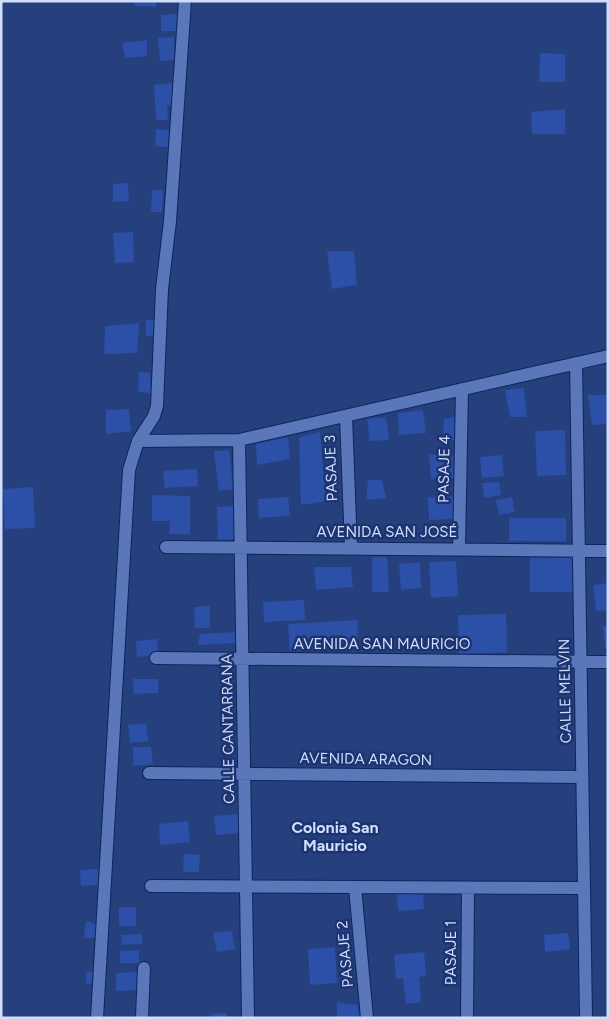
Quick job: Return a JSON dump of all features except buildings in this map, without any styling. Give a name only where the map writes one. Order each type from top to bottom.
[{"type":"street","points":[[98,1018],[129,470],[138,441],[154,416],[157,406],[162,289],[170,221],[185,1]]},
{"type":"street","points":[[138,441],[239,440],[608,356]]},
{"type":"street","name":"CALLE MELVIN","points":[[576,363],[586,1018]]},
{"type":"street","name":"PASAJE 4","points":[[458,549],[462,389]]},
{"type":"street","name":"PASAJE 3","points":[[346,416],[351,548]]},
{"type":"street","name":"CALLE CANTARRANA","points":[[239,440],[248,1018]]},
{"type":"street","name":"AVENIDA SAN JOSÉ","points":[[166,547],[608,551]]},
{"type":"street","name":"AVENIDA SAN MAURICIO","points":[[156,658],[608,662]]},
{"type":"street","name":"AVENIDA ARAGON","points":[[149,773],[582,777]]},
{"type":"street","points":[[151,886],[584,888]]},
{"type":"street","name":"PASAJE 2","points":[[355,887],[367,1018]]},
{"type":"street","name":"PASAJE 1","points":[[467,1018],[468,888]]},
{"type":"street","points":[[142,1018],[144,968]]},
{"type":"district","name":"Colonia San Mauricio","points":[[335,836]]}]
